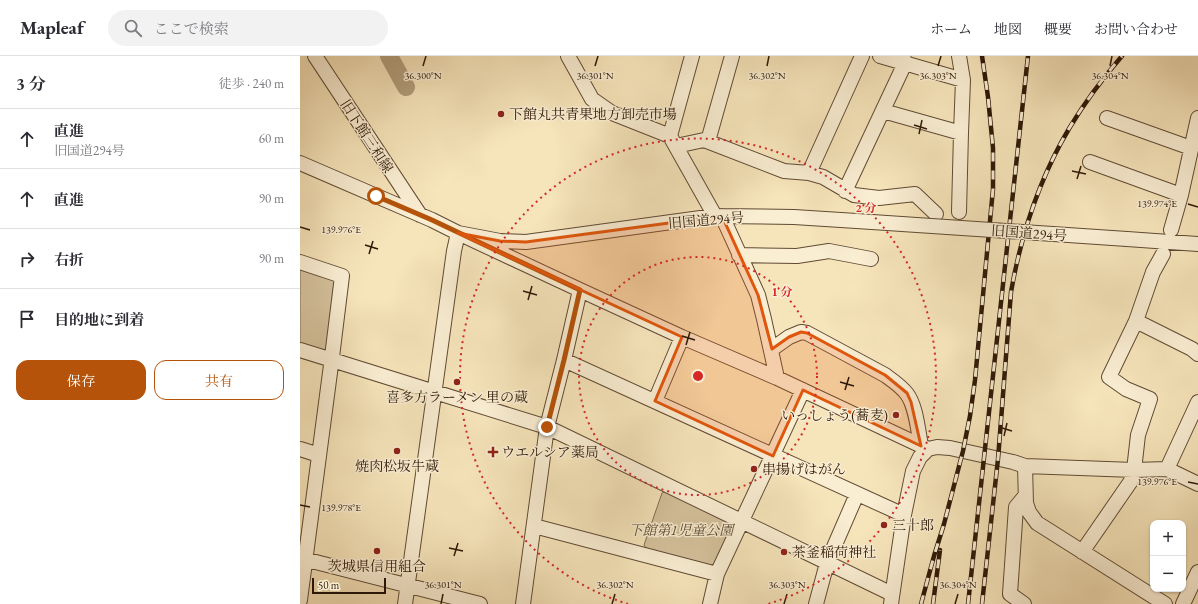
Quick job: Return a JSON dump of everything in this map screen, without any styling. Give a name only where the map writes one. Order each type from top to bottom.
[{"type":"street","name":"旧下館三和線","points":[[315,56],[420,215]]},
{"type":"street","points":[[568,56],[592,99],[612,113],[674,141],[708,141],[784,171],[809,173],[823,177],[854,195],[879,198],[915,194],[936,214]]},
{"type":"street","points":[[708,141],[732,56]]},
{"type":"street","points":[[809,173],[862,56]]},
{"type":"street","points":[[880,56],[904,60],[963,80]]},
{"type":"street","points":[[959,56],[963,80],[959,212]]},
{"type":"street","points":[[689,57],[674,141],[719,216],[758,295],[772,349],[777,378]]},
{"type":"street","points":[[845,191],[883,111],[904,60]]},
{"type":"street","points":[[883,111],[961,133]]},
{"type":"street","points":[[1107,118],[1191,148]]},
{"type":"street","points":[[1171,230],[1181,195],[1198,118]]},
{"type":"street","points":[[1090,162],[1181,195]]},
{"type":"street","name":"旧国道294号","points":[[300,163],[458,233],[500,241],[526,242],[719,216],[794,217],[1198,244]]},
{"type":"street","points":[[405,604],[434,391],[454,251],[458,233],[682,337],[777,378],[925,447],[950,448],[1025,466],[1134,470],[1167,469],[1198,484]]},
{"type":"street","points":[[739,255],[797,256],[830,251],[871,259]]},
{"type":"street","points":[[1082,552],[1131,481],[1134,470],[1138,435],[1150,399],[1126,389],[1109,377],[1136,321],[1153,272],[1163,254]]},
{"type":"street","points":[[300,262],[342,276],[319,455],[303,559],[300,600]]},
{"type":"street","points":[[523,604],[547,427],[580,290]]},
{"type":"street","points":[[1136,321],[1192,349],[1198,354]]},
{"type":"street","points":[[300,350],[547,427],[826,562],[891,599],[904,515],[913,471],[925,447],[911,402],[906,393],[885,375],[807,333],[801,332],[789,337],[772,349]]},
{"type":"street","points":[[655,401],[682,337]]},
{"type":"street","points":[[564,360],[904,515]]},
{"type":"street","points":[[710,604],[718,574],[803,390]]},
{"type":"street","points":[[1167,469],[1198,402]]},
{"type":"street","points":[[300,449],[319,455]]},
{"type":"street","points":[[1025,466],[1026,503],[1029,512],[1037,523],[1165,604]]},
{"type":"street","points":[[816,604],[826,562],[857,494]]},
{"type":"street","points":[[1024,604],[1010,594],[1016,507],[1026,496]]},
{"type":"street","points":[[534,526],[718,574]]},
{"type":"street","points":[[303,559],[480,604]]},
{"type":"street","points":[[1183,604],[1198,572]]},
{"type":"highlighted area","points":[[722,216],[758,295],[772,349],[789,337],[801,332],[807,333],[885,375],[907,393],[911,402],[921,446],[803,390],[773,456],[655,401],[682,337],[458,233],[500,241],[526,242]]},
{"type":"green space","points":[[300,267],[334,278],[337,283],[329,347],[323,352],[300,345]]},
{"type":"green space","name":"下館第1児童公園","points":[[666,491],[728,520],[731,527],[716,563],[707,567],[648,551],[644,545],[662,493]]},
{"type":"waterway","points":[[389,56],[406,87]]},
{"type":"railway","points":[[921,604],[963,451],[975,380],[993,189],[993,148],[982,56]]},
{"type":"railway","points":[[968,604],[1028,56]]},
{"type":"railway","points":[[982,604],[998,459],[1011,292],[1020,249],[1033,207],[1059,146],[1088,99],[1122,56]]},
{"type":"railway","points":[[933,604],[940,550]]},
{"type":"place","name":"下館丸共青果地方卸売市場","points":[[501,114]]},
{"type":"place","name":"喜多方ラーメン 里の蔵","points":[[457,382]]},
{"type":"place","name":"いっしょう(蕎麦)","points":[[896,415]]},
{"type":"place","name":"焼肉松坂牛蔵","points":[[397,451]]},
{"type":"place","name":"ウエルシア薬局","points":[[493,452]]},
{"type":"place","name":"串揚げはがん","points":[[754,469]]},
{"type":"place","name":"三十郎","points":[[884,525]]},
{"type":"place","name":"茨城県信用組合","points":[[377,551]]},
{"type":"place","name":"茶釜稲荷神社","points":[[784,552]]},
{"type":"route","points":[[376,196],[432,220],[580,290],[547,427]]}]
